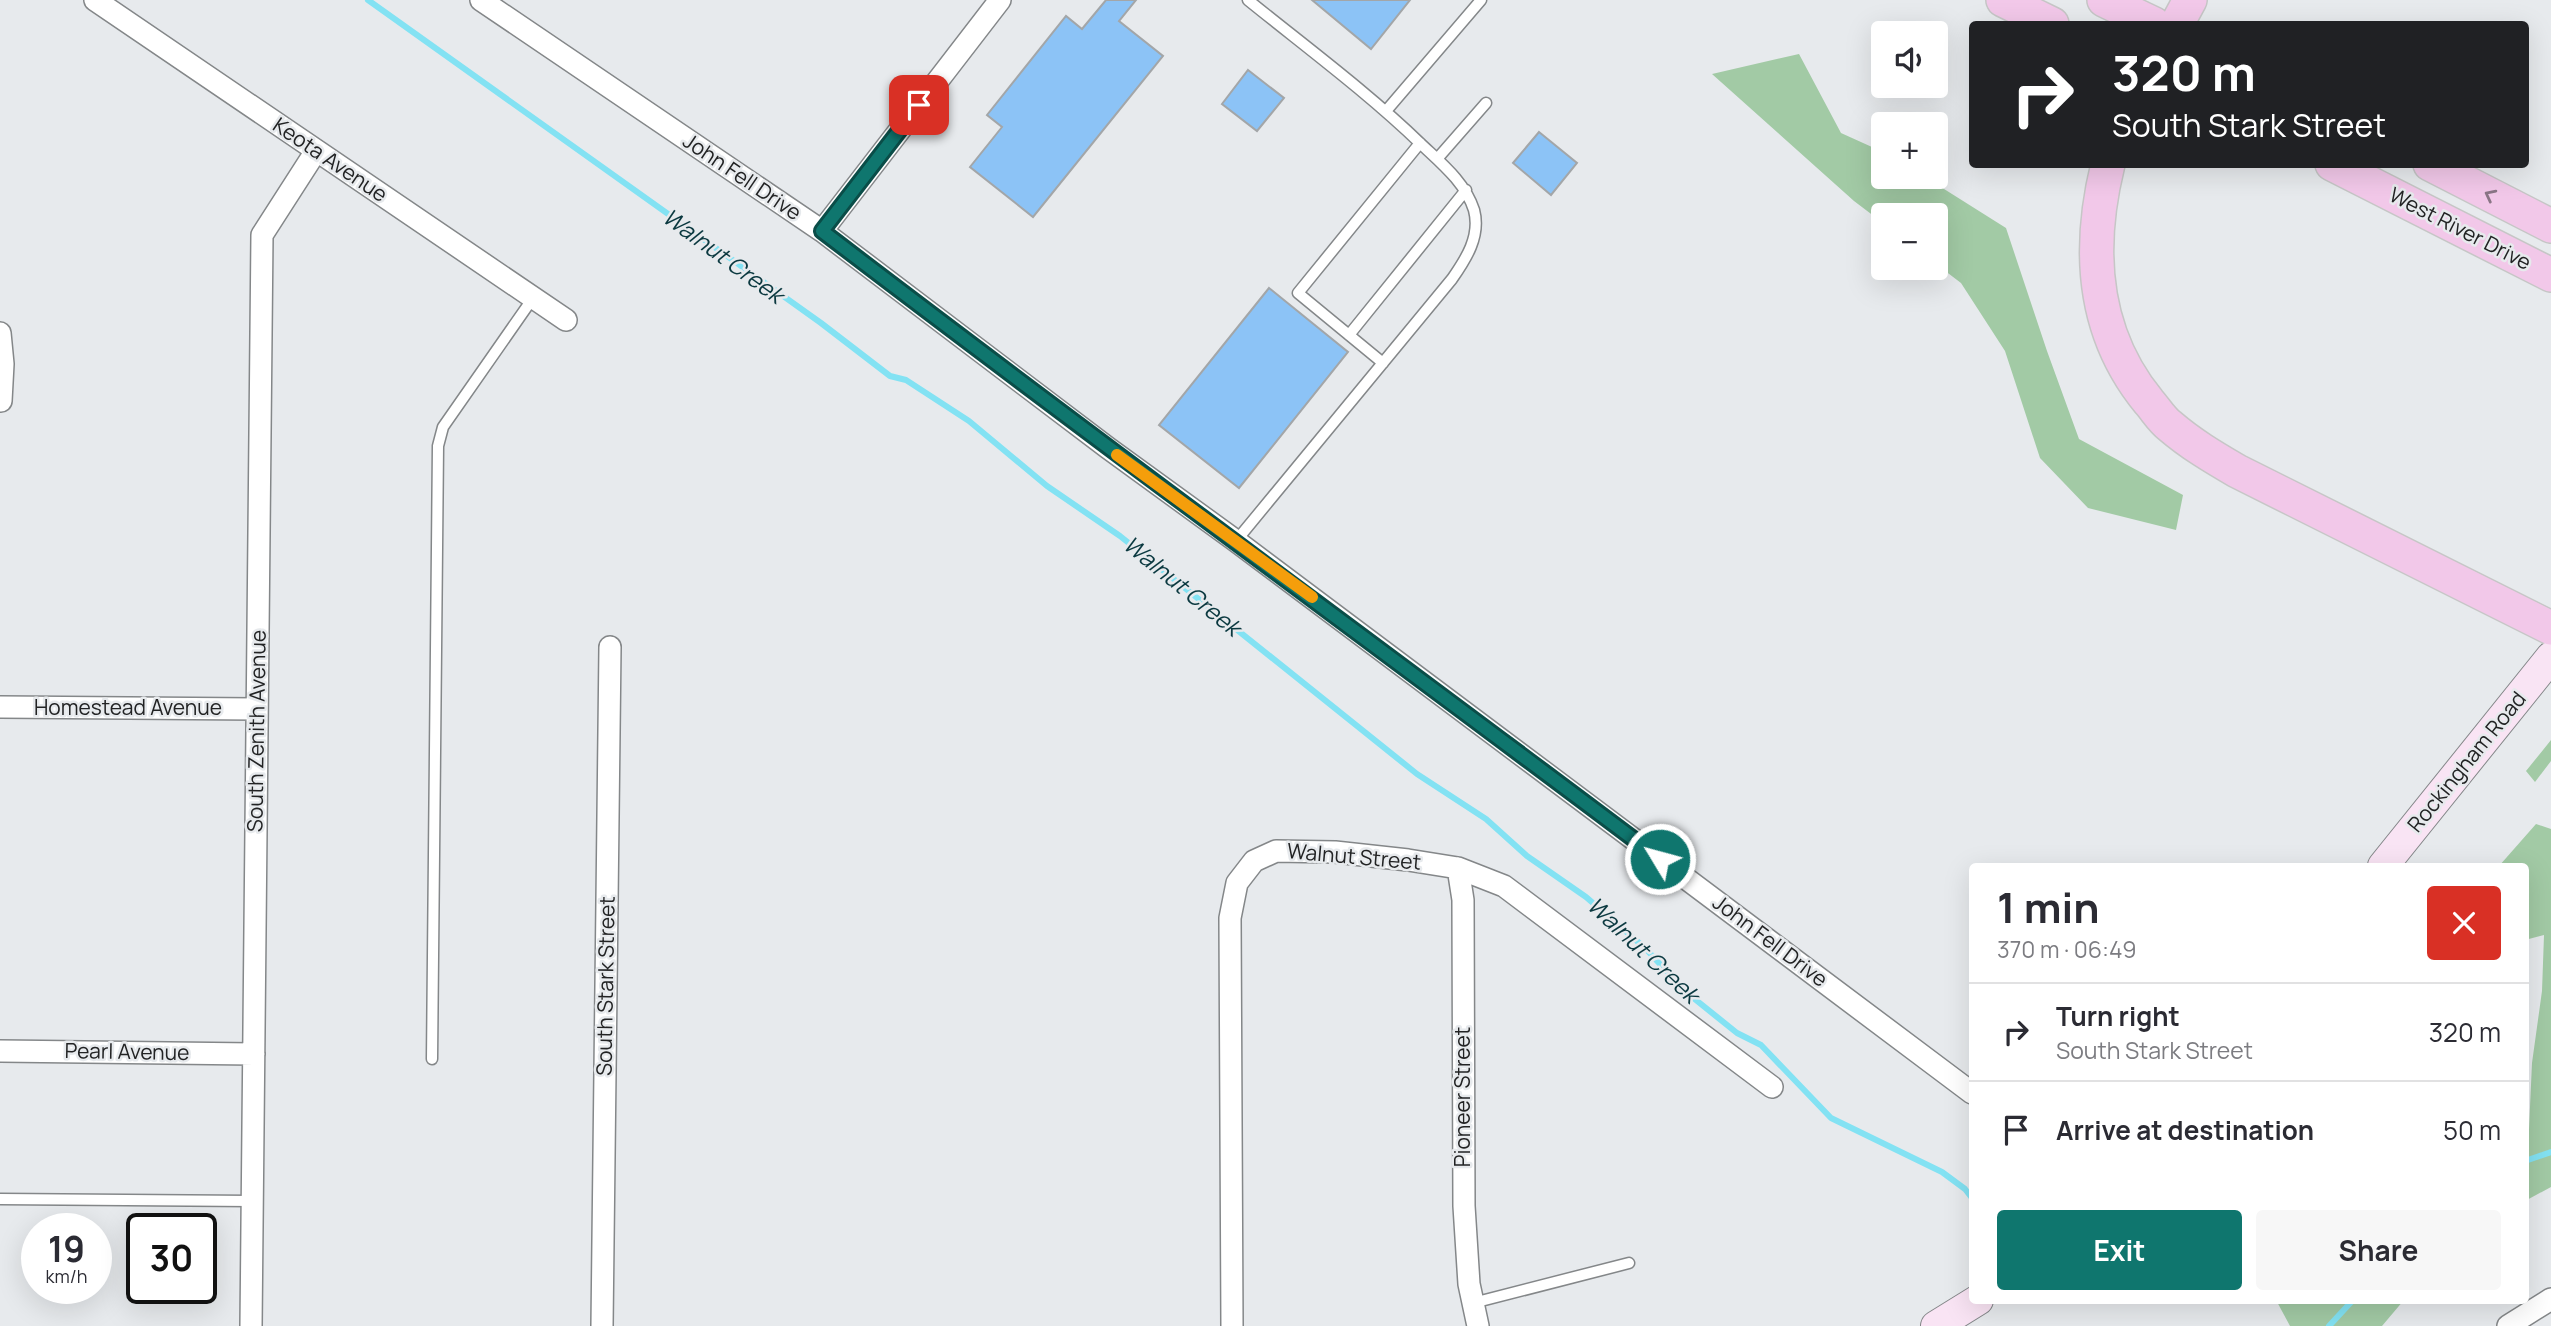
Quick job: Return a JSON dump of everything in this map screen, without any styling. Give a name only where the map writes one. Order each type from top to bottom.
[{"type":"main road","points":[[2003,0],[2046,21]]},
{"type":"main road","points":[[2104,0],[2148,21]]},
{"type":"main road","points":[[2179,21],[2190,0]]},
{"type":"main road","points":[[2107,168],[2099,200],[2096,248],[2099,298],[2113,344],[2137,387],[2168,425],[2203,452],[2237,471],[2551,628]]},
{"type":"main road","name":"West River Drive","points":[[2340,168],[2551,275]]},
{"type":"main road","name":"West River Drive","points":[[2438,168],[2551,226]]},
{"type":"street","name":"Keota Avenue","points":[[94,0],[566,320]]},
{"type":"street","name":"John Fell Drive","points":[[481,0],[822,231],[1108,448],[1969,1091]]},
{"type":"street","points":[[822,231],[1000,0]]},
{"type":"street","name":"South Zenith Avenue","points":[[251,1326],[262,235],[316,151]]},
{"type":"street","points":[[0,332],[3,364],[1,401]]},
{"type":"street","name":"South Stark Street","points":[[602,1326],[610,647]]},
{"type":"street","name":"Rockingham Road","points":[[2385,863],[2551,657]]},
{"type":"street","name":"Homestead Avenue","points":[[0,707],[257,709]]},
{"type":"street","name":"Walnut Street","points":[[1232,1326],[1230,918],[1237,883],[1254,860],[1276,851],[1335,852],[1458,868],[1504,886],[1772,1087]]},
{"type":"street","name":"Pioneer Street","points":[[1458,868],[1463,900],[1464,1206],[1469,1284],[1478,1326]]},
{"type":"street","name":"Pearl Avenue","points":[[0,1051],[254,1054]]},
{"type":"street","points":[[2508,1326],[2551,1299]]},
{"type":"street","points":[[1936,1326],[1972,1304]]},
{"type":"lane","points":[[1236,541],[1452,279],[1468,256],[1475,231],[1474,212],[1466,191],[1437,159],[1386,111],[1248,0]]},
{"type":"lane","points":[[1386,111],[1481,0]]},
{"type":"lane","points":[[1437,159],[1486,103]]},
{"type":"lane","points":[[1383,363],[1298,293],[1420,143]]},
{"type":"lane","points":[[1349,335],[1466,191]]},
{"type":"lane","points":[[432,1059],[438,446],[443,427],[533,298]]},
{"type":"lane","points":[[0,1199],[252,1201]]},
{"type":"lane","points":[[1473,1303],[1629,1263]]},
{"type":"green space","points":[[1799,54],[1841,133],[1871,147],[1871,189],[1944,189],[2006,228],[2079,439],[2183,495],[2176,530],[2088,508],[2040,458],[2005,351],[1961,283],[1948,273],[1948,203],[1871,203],[1871,214],[1712,74]]},
{"type":"green space","points":[[2551,740],[2551,761],[2535,782],[2526,771]]},
{"type":"green space","points":[[2536,824],[2551,829],[2551,1187],[2529,1199],[2532,1063],[2542,991],[2544,935],[2529,939],[2529,863],[2502,863]]},
{"type":"green space","points":[[2278,1304],[2401,1304],[2382,1326],[2290,1326]]},
{"type":"building","points":[[1106,0],[1136,0],[1119,21],[1163,56],[1033,217],[970,167],[1002,127],[987,115],[1066,16],[1082,29]]},
{"type":"building","points":[[1312,0],[1410,0],[1371,49]]},
{"type":"building","points":[[1248,70],[1284,98],[1257,131],[1222,104]]},
{"type":"building","points":[[1539,132],[1577,163],[1551,195],[1513,163]]},
{"type":"building","points":[[1269,288],[1348,352],[1239,488],[1159,425]]},
{"type":"waterway","name":"Walnut Creek","points":[[368,0],[821,323],[890,376],[906,380],[969,421],[1047,486],[1120,536],[1417,774],[1486,819],[1527,856],[1586,897],[1645,948],[1686,992],[1737,1033],[1761,1045],[1831,1118],[1942,1172],[1969,1194]]},
{"type":"waterway","name":"Walnut Creek","points":[[2529,1160],[2551,1152]]},
{"type":"waterway","name":"Walnut Creek","points":[[2329,1326],[2349,1304]]},
{"type":"slow traffic","points":[[1117,455],[1312,597]]},
{"type":"route","points":[[919,105],[822,231],[1108,448],[1660,859]]}]
